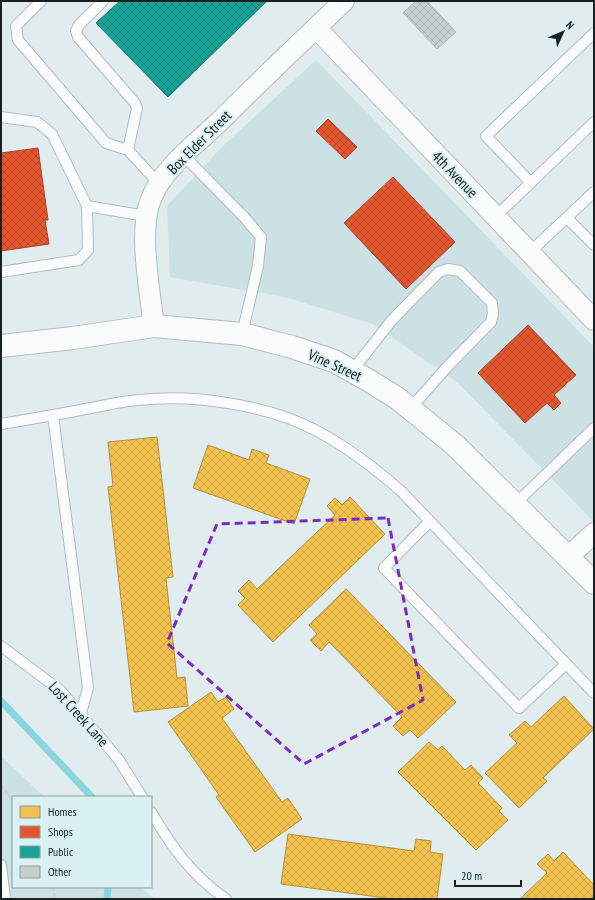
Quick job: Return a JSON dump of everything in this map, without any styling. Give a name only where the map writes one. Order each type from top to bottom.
[{"type":"street","name":"Box Elder Street","points":[[154,326],[146,236],[146,216],[151,199],[159,184],[184,156],[344,1]]},
{"type":"street","name":"4th Avenue","points":[[316,28],[594,320]]},
{"type":"street","name":"Vine Street","points":[[1,346],[73,338],[154,326],[242,334],[292,347],[334,362],[380,387],[455,445],[594,583]]},
{"type":"street","points":[[568,557],[594,533]]},
{"type":"lane","points":[[41,1],[16,26],[18,40],[106,143],[128,150],[159,184]]},
{"type":"lane","points":[[103,1],[79,25],[76,31],[78,37],[135,102],[137,108],[128,150]]},
{"type":"lane","points":[[531,183],[486,136],[594,33]]},
{"type":"lane","points":[[1,117],[38,122],[52,134],[87,206],[88,250],[79,260],[1,272]]},
{"type":"lane","points":[[496,217],[594,122]]},
{"type":"lane","points":[[184,156],[244,216],[261,237],[258,266],[242,334]]},
{"type":"lane","points":[[530,252],[594,192]]},
{"type":"lane","points":[[87,206],[146,216]]},
{"type":"lane","points":[[567,218],[594,245]]},
{"type":"lane","points":[[352,371],[392,320],[439,272],[448,269],[460,272],[492,303],[493,314],[491,322],[447,367],[410,409]]},
{"type":"lane","points":[[1,424],[138,400],[171,398],[205,400],[242,406],[278,416],[317,431],[354,453],[378,470],[402,492],[594,693]]},
{"type":"lane","points":[[53,415],[88,688],[81,713]]},
{"type":"lane","points":[[514,505],[594,428]]},
{"type":"lane","points":[[429,522],[384,568],[519,708],[566,664]]},
{"type":"lane","name":"Lost Creek Lane","points":[[1,646],[51,682],[81,713],[119,760],[141,796]]},
{"type":"lane","points":[[152,814],[174,850],[197,874],[226,899]]},
{"type":"lane","points":[[1,865],[5,899]]},
{"type":"path","points":[[1,785],[12,799]]},
{"type":"path","points":[[53,888],[55,899]]},
{"type":"highlighted area","points":[[388,518],[423,700],[304,764],[167,643],[217,524]]},
{"type":"shaded area","points":[[316,60],[594,347],[594,522],[458,383],[373,324],[285,297],[170,277],[167,206],[221,148]]},
{"type":"shaded area","points":[[1,756],[43,796],[12,796],[12,888],[140,888],[155,899],[1,899]]},
{"type":"building: Homes","points":[[157,437],[173,577],[166,578],[177,678],[185,677],[188,706],[134,712],[108,487],[113,486],[108,442]]},
{"type":"building: Homes","points":[[208,445],[249,460],[252,449],[269,455],[266,463],[310,479],[294,524],[193,488]]},
{"type":"building: Homes","points":[[350,497],[385,534],[273,642],[238,605],[245,598],[238,591],[249,580],[257,589],[335,515],[327,506],[335,498],[342,505]]},
{"type":"building: Homes","points":[[346,589],[456,702],[418,738],[410,730],[403,736],[393,726],[402,717],[329,642],[321,651],[310,640],[317,634],[309,625]]},
{"type":"building: Homes","points":[[211,692],[218,702],[226,697],[234,709],[222,718],[282,802],[288,798],[302,819],[255,852],[216,797],[219,795],[168,722]]},
{"type":"building: Homes","points":[[564,696],[594,729],[543,778],[547,781],[519,808],[485,773],[517,743],[509,735],[525,721],[531,727]]},
{"type":"building: Homes","points":[[429,742],[438,750],[442,746],[465,770],[471,765],[483,778],[478,783],[502,808],[499,811],[508,820],[476,850],[398,772]]},
{"type":"building: Homes","points":[[288,834],[414,851],[416,839],[431,841],[430,852],[443,854],[437,899],[393,899],[281,884]]},
{"type":"building: Homes","points":[[563,852],[594,885],[594,896],[591,899],[520,899],[547,873],[537,864],[548,854],[554,861]]},
{"type":"building: Shops","points":[[328,119],[357,147],[345,159],[316,131]]},
{"type":"building: Shops","points":[[38,148],[48,220],[45,220],[49,244],[1,251],[1,153]]},
{"type":"building: Shops","points":[[393,177],[455,242],[406,289],[344,223]]},
{"type":"building: Shops","points":[[528,325],[576,375],[554,395],[561,403],[554,410],[547,403],[525,423],[478,373]]},
{"type":"building: Public","points":[[120,1],[267,1],[168,97],[96,23]]},
{"type":"building: Other","points":[[416,1],[427,1],[456,32],[437,49],[403,13]]},
{"type":"waterway","points":[[1,701],[91,796]]},
{"type":"waterway","points":[[107,899],[108,888]]}]
